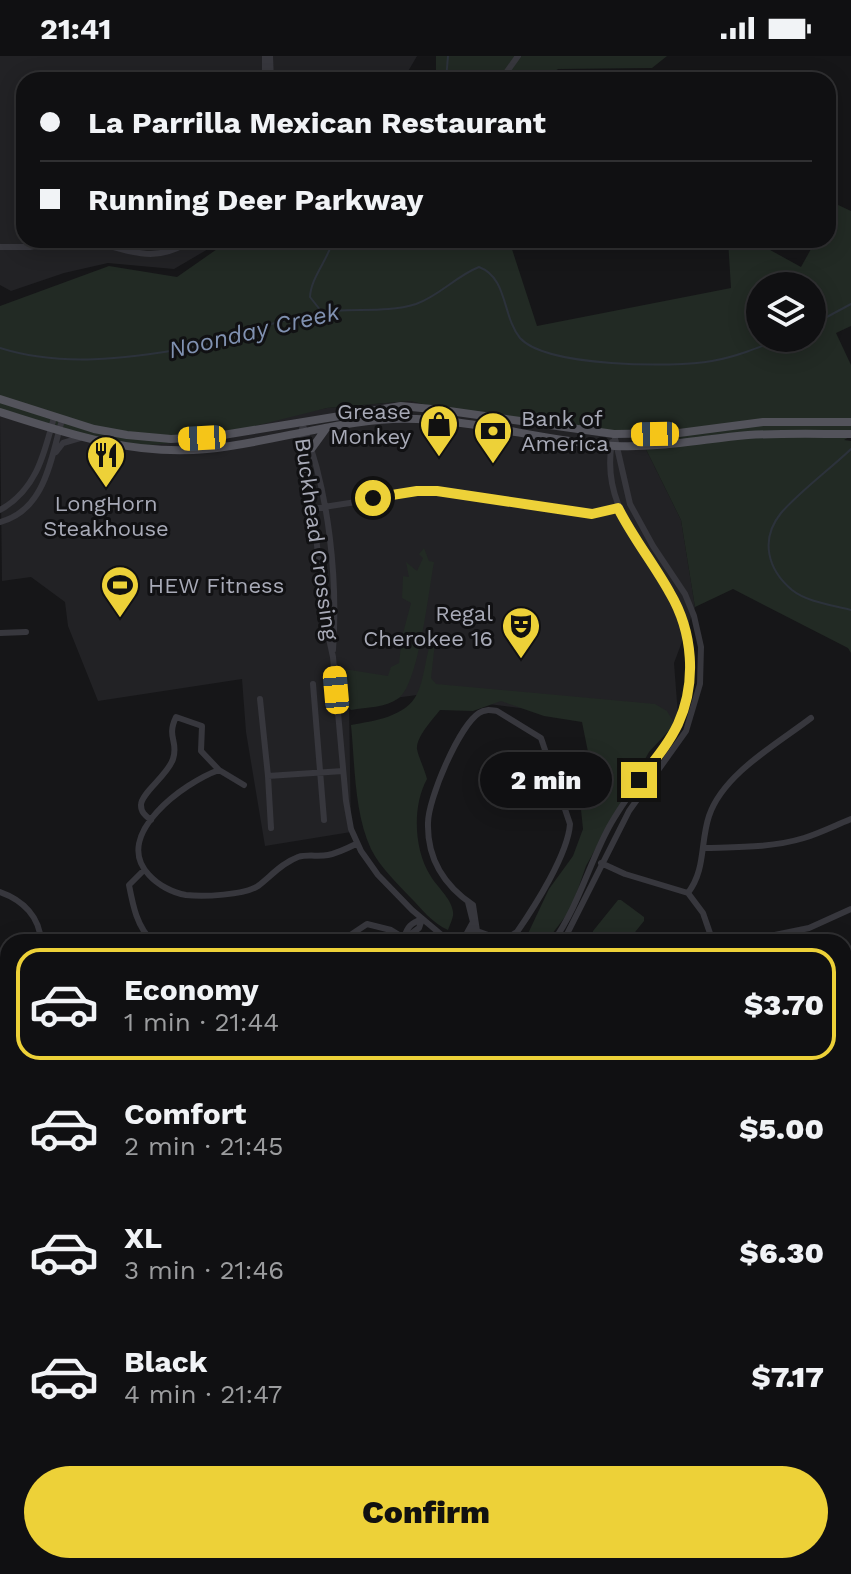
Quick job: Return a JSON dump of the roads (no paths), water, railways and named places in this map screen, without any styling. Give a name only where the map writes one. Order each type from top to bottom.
[{"type":"main road","points":[[0,399],[111,432],[171,439],[217,436],[386,408],[415,407],[614,434],[679,433],[763,422],[851,422]]},
{"type":"main road","points":[[0,412],[83,438],[129,448],[187,450],[231,446],[376,420],[414,419],[614,446],[672,445],[747,435],[851,434]]},
{"type":"main road","points":[[312,448],[326,429]]},
{"type":"street","points":[[112,248],[148,255],[178,248]]},
{"type":"street","points":[[0,510],[14,502],[30,485],[58,418]]},
{"type":"street","name":"Buckhead Crossing","points":[[302,421],[312,448],[333,579],[333,657]]},
{"type":"street","points":[[53,458],[55,430]]},
{"type":"street","name":"Buckhead Crossing","points":[[304,433],[301,450],[333,657],[347,809],[356,844],[378,875],[440,934]]},
{"type":"street","points":[[567,934],[629,811],[686,731],[700,684],[701,647],[690,607],[630,504],[614,446],[614,434]]},
{"type":"street","points":[[0,522],[29,505],[43,485],[53,458],[63,443],[83,438]]},
{"type":"street","points":[[558,934],[619,811],[678,724],[686,701],[691,669],[688,639],[677,605],[618,508],[609,462],[614,446]]},
{"type":"street","points":[[311,509],[427,491],[592,514],[630,504]]},
{"type":"street","points":[[0,633],[26,632]]},
{"type":"street","points":[[313,684],[324,820]]},
{"type":"street","points":[[260,699],[271,828]]},
{"type":"street","points":[[472,934],[473,905],[455,893],[444,880],[436,864],[427,826],[429,803],[437,782],[469,724],[477,714],[489,710],[497,711],[541,738],[570,824],[569,839],[561,858],[514,934]]},
{"type":"street","points":[[151,820],[143,813],[141,804],[144,796],[172,763],[175,754],[170,729],[176,717],[202,726],[201,751],[219,770],[244,785]]},
{"type":"street","points":[[688,893],[702,866],[710,814],[725,787],[811,718]]},
{"type":"street","points":[[219,770],[182,788],[144,828],[138,845],[144,870],[162,886],[184,895],[247,892],[290,860],[308,855],[326,856],[356,844]]},
{"type":"street","points":[[268,776],[343,771]]},
{"type":"street","points":[[704,848],[778,844],[807,838],[851,819]]},
{"type":"street","points":[[594,860],[625,874],[688,893],[703,913],[710,934]]},
{"type":"street","points":[[144,870],[129,885],[138,921],[147,934]]},
{"type":"street","points":[[0,892],[16,899],[30,911],[40,934]]},
{"type":"street","points":[[792,934],[851,909]]},
{"type":"street","points":[[410,934],[419,928],[422,919]]},
{"type":"street","points":[[352,934],[367,924],[395,934]]},
{"type":"street","points":[[474,930],[484,934]]},
{"type":"street","points":[[470,934],[474,930]]},
{"type":"waterway","points":[[447,72],[448,56]]},
{"type":"waterway","points":[[321,311],[310,297],[316,275],[330,248]]},
{"type":"waterway","name":"Noonday Creek","points":[[0,348],[46,358],[70,359],[118,358],[165,352],[220,341],[318,313],[392,309],[416,304],[479,267],[488,272],[500,288],[520,338],[534,348],[556,355],[612,363],[670,364],[712,361],[746,352]]},
{"type":"waterway","name":"Noonday Creek","points":[[826,317],[851,304]]},
{"type":"waterway","name":"Noonday Creek","points":[[851,449],[781,513],[774,523],[769,543],[772,563],[783,582],[792,590],[812,600],[851,610]]},
{"type":"place","name":"Grease Monkey","points":[[439,458]]},
{"type":"place","name":"Bank of America","points":[[493,465]]},
{"type":"place","name":"LongHorn Steakhouse","points":[[106,489]]},
{"type":"place","name":"HEW Fitness","points":[[120,619]]},
{"type":"place","name":"Regal Cherokee 16","points":[[521,660]]}]
